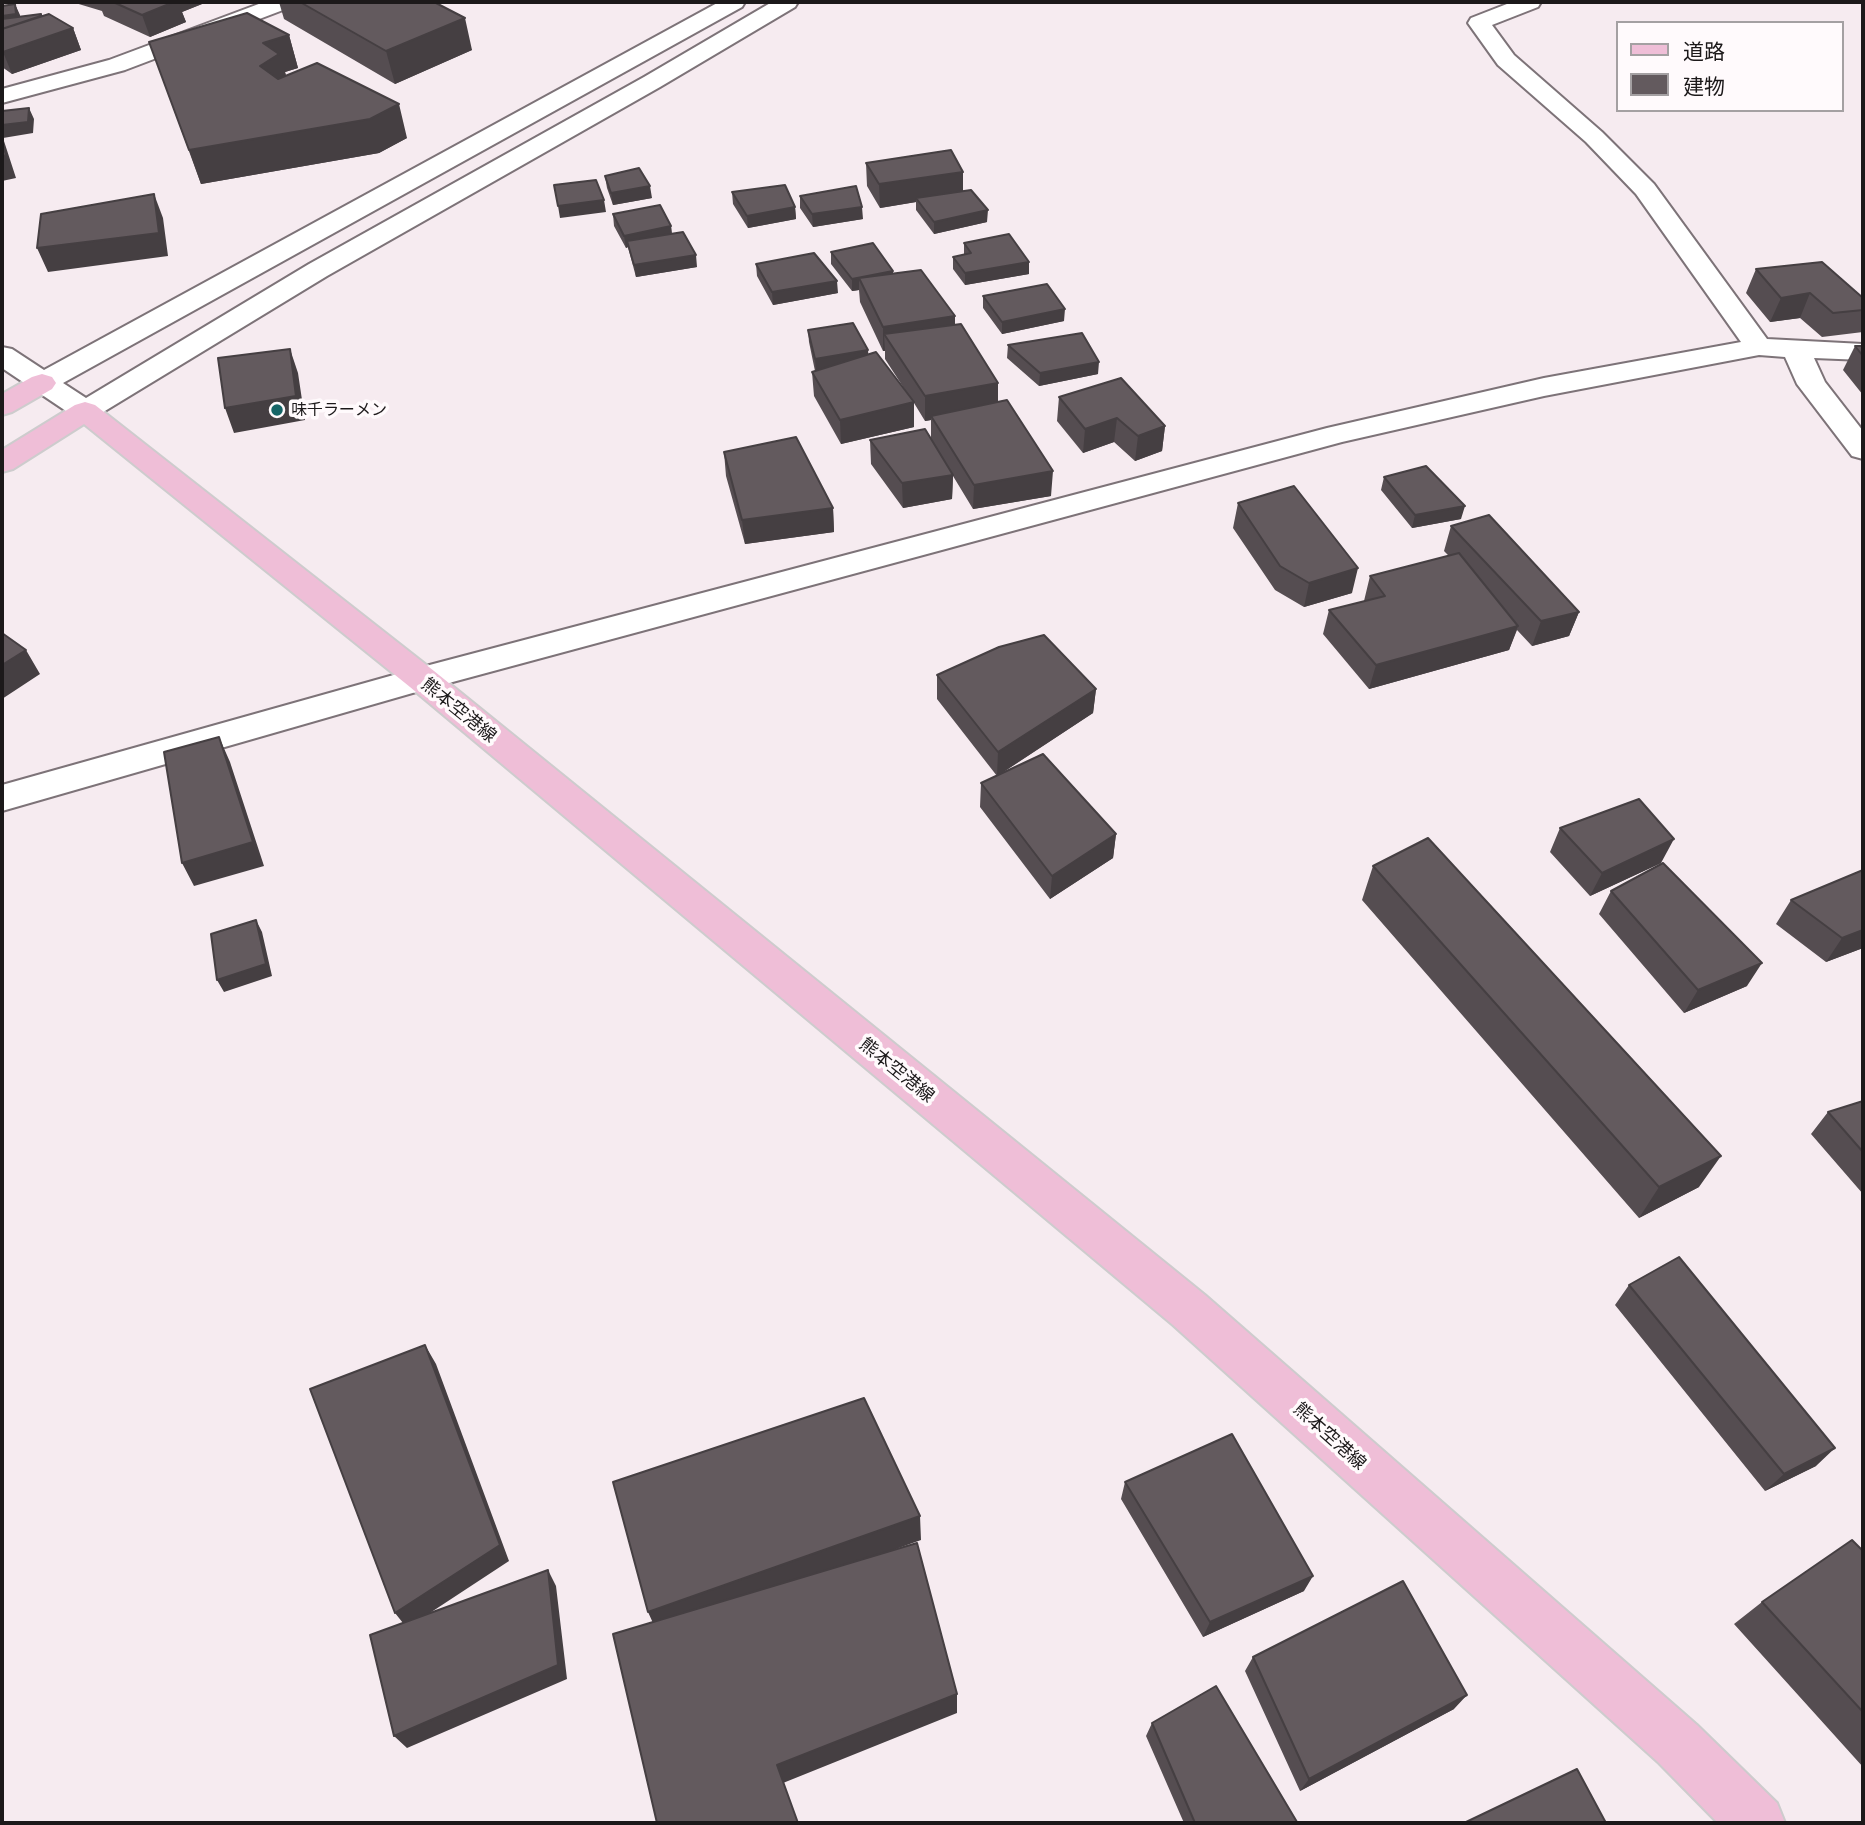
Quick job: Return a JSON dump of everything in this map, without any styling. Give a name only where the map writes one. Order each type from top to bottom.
[{"type":"main road","points":[[2,407],[42,383]]},
{"type":"main road","points":[[2,463],[85,411]]},
{"type":"main road","name":"熊本空港線","points":[[85,411],[422,679],[1189,1310],[1678,1744],[1757,1823]]},
{"type":"street","points":[[2,96],[117,65],[283,2]]},
{"type":"street","points":[[42,383],[734,2]]},
{"type":"street","points":[[2,355],[85,411],[318,270],[640,89],[787,2]]},
{"type":"street","points":[[1530,2],[1479,23],[1506,60],[1594,137],[1645,189],[1759,347]]},
{"type":"street","points":[[2,798],[422,679],[1337,435],[1544,387],[1759,347],[1797,351],[1863,352]]},
{"type":"street","points":[[1797,351],[1811,384],[1863,450]]},
{"type":"building","points":[[113,2],[174,2],[142,15]]},
{"type":"building","points":[[300,2],[434,2],[465,18],[386,51]]},
{"type":"building","points":[[15,4],[16,14],[2,16],[2,6]]},
{"type":"building","points":[[247,13],[289,35],[263,43],[279,54],[260,66],[278,79],[317,63],[399,104],[370,119],[189,150],[149,42]]},
{"type":"building","points":[[49,14],[73,28],[2,51],[2,29]]},
{"type":"building","points":[[41,16],[2,29],[2,19]]},
{"type":"building","points":[[29,108],[28,122],[2,125],[2,111]]},
{"type":"building","points":[[951,150],[963,172],[879,184],[866,163]]},
{"type":"building","points":[[639,168],[650,186],[611,193],[605,176]]},
{"type":"building","points":[[596,180],[604,200],[558,206],[554,185]]},
{"type":"building","points":[[785,185],[795,207],[747,216],[732,192]]},
{"type":"building","points":[[856,186],[862,207],[812,214],[800,196]]},
{"type":"building","points":[[971,190],[988,210],[934,222],[916,198]]},
{"type":"building","points":[[154,194],[159,233],[37,248],[41,214]]},
{"type":"building","points":[[660,205],[671,226],[624,236],[613,214]]},
{"type":"building","points":[[683,232],[696,255],[634,265],[627,241]]},
{"type":"building","points":[[1009,234],[1029,262],[965,273],[953,257],[971,253],[964,243]]},
{"type":"building","points":[[873,243],[893,271],[852,279],[831,252]]},
{"type":"building","points":[[814,253],[837,281],[772,292],[756,264]]},
{"type":"building","points":[[1822,262],[1863,298],[1863,310],[1833,313],[1810,293],[1781,298],[1756,269]]},
{"type":"building","points":[[921,270],[955,316],[883,327],[859,278]]},
{"type":"building","points":[[1047,284],[1065,309],[1002,322],[983,296]]},
{"type":"building","points":[[853,323],[868,350],[815,359],[808,330]]},
{"type":"building","points":[[961,324],[998,383],[925,396],[884,334]]},
{"type":"building","points":[[1082,333],[1099,362],[1040,373],[1008,345]]},
{"type":"building","points":[[1855,346],[1863,346],[1863,356]]},
{"type":"building","points":[[290,349],[296,396],[225,408],[218,358]]},
{"type":"building","points":[[876,352],[914,402],[840,420],[812,372]]},
{"type":"building","points":[[1121,378],[1165,426],[1138,436],[1117,418],[1085,429],[1059,397]]},
{"type":"building","points":[[1007,400],[1053,471],[974,485],[931,416]]},
{"type":"building","points":[[925,429],[953,475],[902,483],[870,440]]},
{"type":"building","points":[[796,437],[833,508],[742,520],[724,452]]},
{"type":"building","points":[[1426,466],[1465,506],[1415,515],[1384,477]]},
{"type":"building","points":[[1294,486],[1358,568],[1309,583],[1280,566],[1238,503]]},
{"type":"building","points":[[1489,515],[1579,612],[1541,621],[1451,526]]},
{"type":"building","points":[[1459,553],[1518,626],[1376,665],[1329,610],[1385,596],[1370,576]]},
{"type":"building","points":[[2,633],[26,650],[2,665]]},
{"type":"building","points":[[1044,635],[1096,689],[998,752],[937,675],[999,647]]},
{"type":"building","points":[[219,737],[253,842],[182,863],[164,752]]},
{"type":"building","points":[[1043,754],[1116,834],[1052,876],[981,783]]},
{"type":"building","points":[[1639,799],[1674,839],[1602,873],[1560,828]]},
{"type":"building","points":[[1428,838],[1721,1156],[1659,1187],[1373,866]]},
{"type":"building","points":[[1663,863],[1762,963],[1698,990],[1611,891]]},
{"type":"building","points":[[1863,870],[1863,930],[1842,938],[1791,900]]},
{"type":"building","points":[[256,920],[266,964],[217,980],[211,934]]},
{"type":"building","points":[[1863,1101],[1863,1152],[1828,1112]]},
{"type":"building","points":[[1679,1257],[1835,1448],[1784,1474],[1629,1285]]},
{"type":"building","points":[[425,1345],[500,1545],[395,1613],[310,1389]]},
{"type":"building","points":[[864,1398],[920,1516],[648,1612],[613,1482]]},
{"type":"building","points":[[1232,1434],[1313,1576],[1210,1622],[1125,1482]]},
{"type":"building","points":[[1852,1540],[1863,1551],[1863,1712],[1762,1602]]},
{"type":"building","points":[[917,1543],[957,1694],[777,1765],[798,1823],[657,1823],[613,1634]]},
{"type":"building","points":[[548,1570],[558,1665],[394,1736],[370,1635]]},
{"type":"building","points":[[1403,1581],[1467,1695],[1309,1779],[1253,1657]]},
{"type":"building","points":[[1216,1686],[1297,1822],[1195,1823],[1152,1723]]},
{"type":"building","points":[[1577,1769],[1606,1823],[1464,1823]]},
{"type":"place","name":"味千ラーメン","points":[[277,410]]}]
